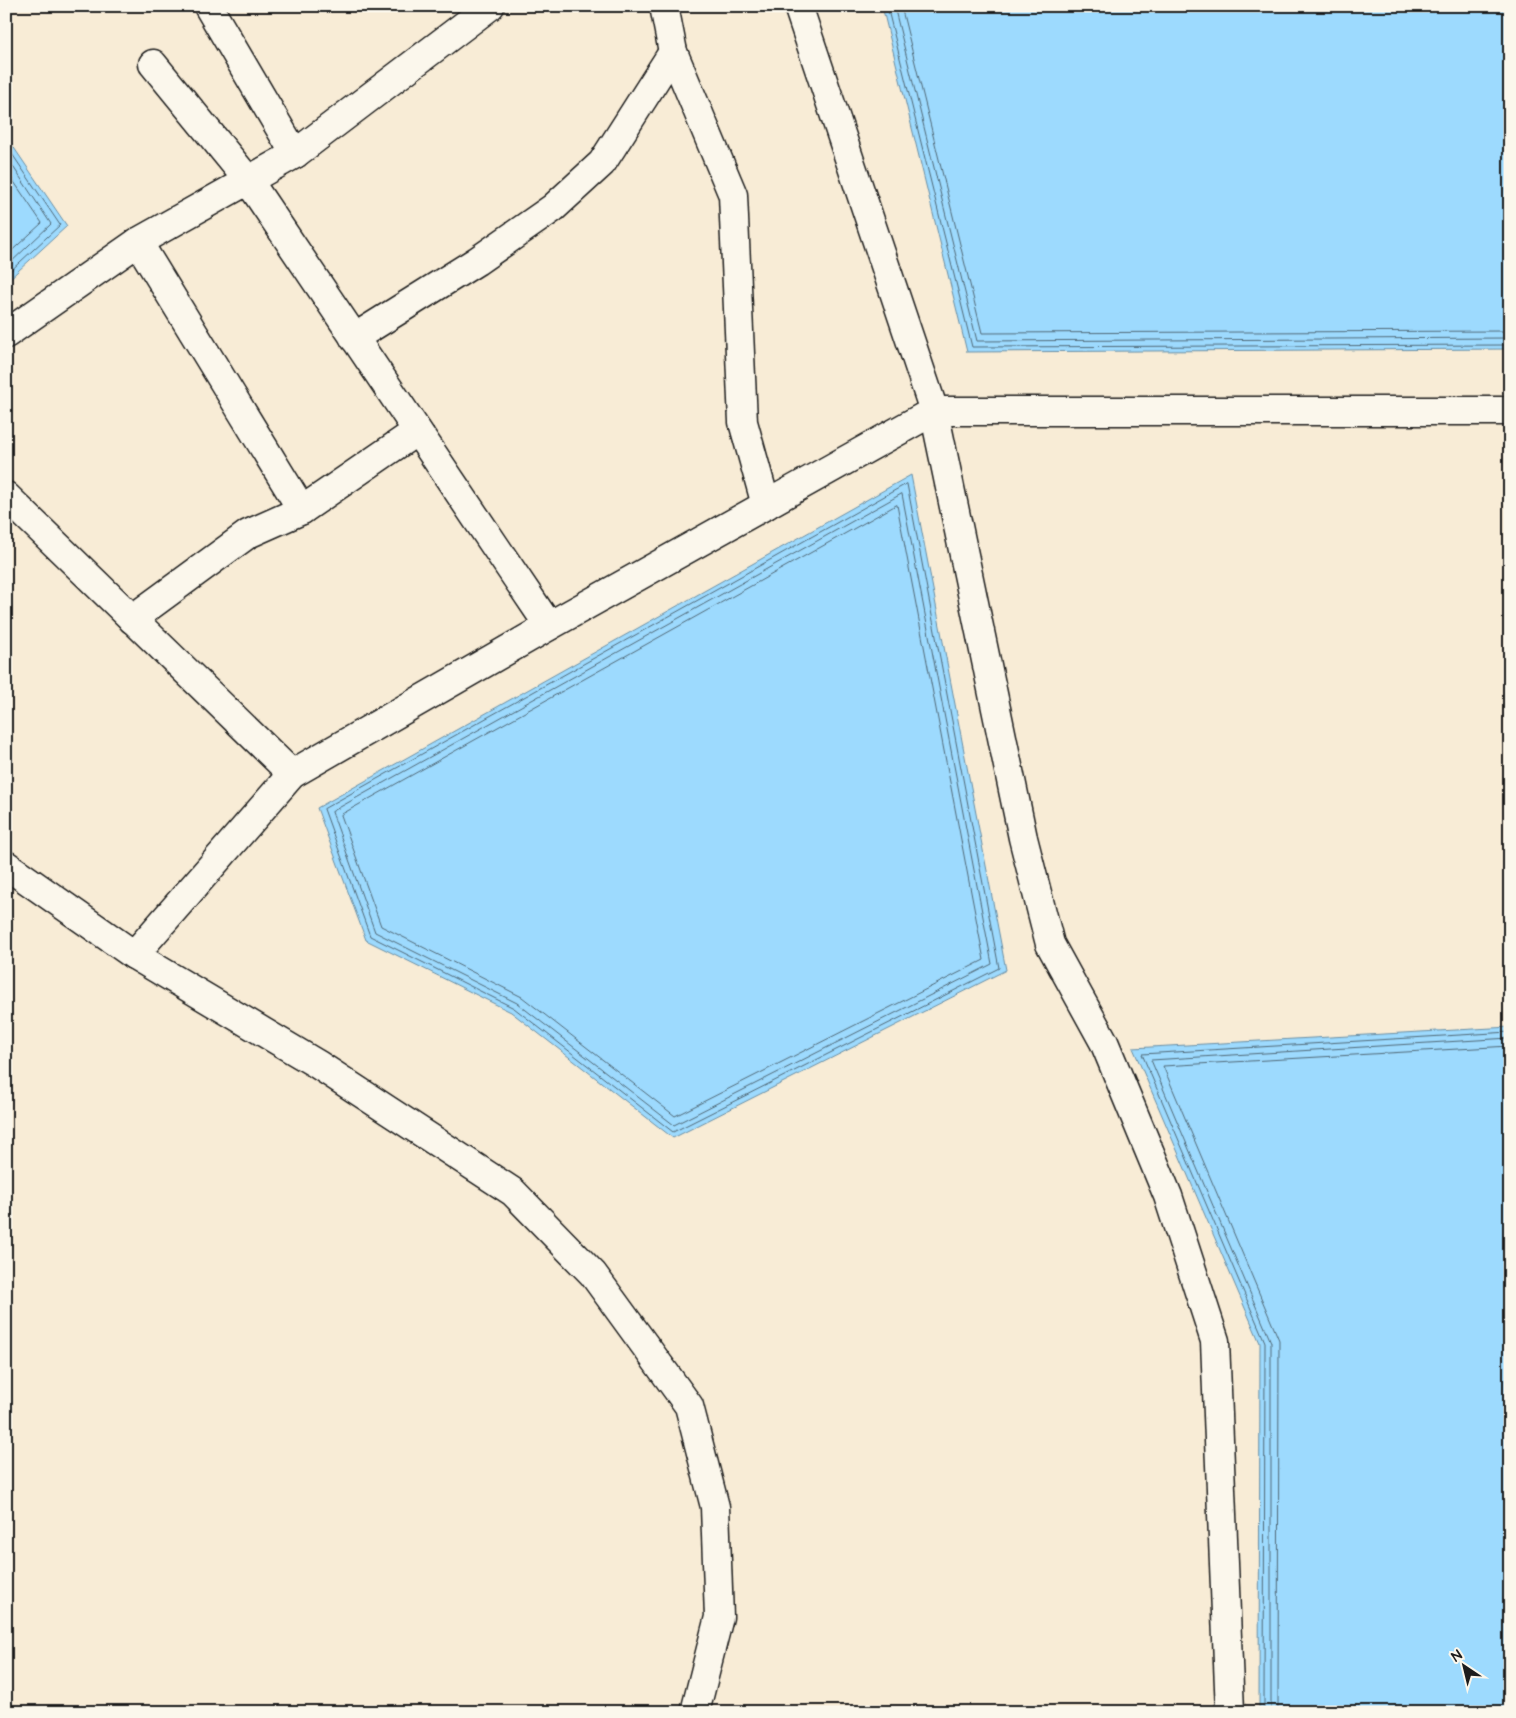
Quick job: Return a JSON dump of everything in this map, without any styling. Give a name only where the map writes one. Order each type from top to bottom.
[{"type":"street","points":[[208,6],[295,154]]},
{"type":"street","points":[[6,334],[138,242],[295,154],[490,6]]},
{"type":"street","points":[[664,6],[673,52],[733,194],[743,422],[766,505]]},
{"type":"street","points":[[798,6],[934,411],[1021,829],[1050,944],[1104,1042],[1168,1196],[1215,1341],[1230,1712]]},
{"type":"street","points":[[354,338],[477,261],[553,208],[602,163],[673,52]]},
{"type":"street","points":[[153,64],[248,180],[549,626]]},
{"type":"street","points":[[138,242],[302,510]]},
{"type":"street","points":[[134,955],[292,774],[549,626],[934,411],[1510,411]]},
{"type":"street","points":[[132,619],[248,534],[302,510],[417,431]]},
{"type":"street","points":[[6,496],[292,774]]},
{"type":"street","points":[[6,865],[134,955],[317,1064],[513,1192],[593,1274],[689,1406],[716,1507],[719,1617],[695,1712]]},
{"type":"water","points":[[882,6],[1510,6],[1510,349],[967,352]]},
{"type":"water","points":[[6,136],[67,226],[6,282]]},
{"type":"water","points":[[911,475],[1006,970],[673,1138],[511,1012],[366,940],[317,808]]},
{"type":"water","points":[[1510,1027],[1510,1712],[1259,1712],[1260,1343],[1133,1048]]}]
